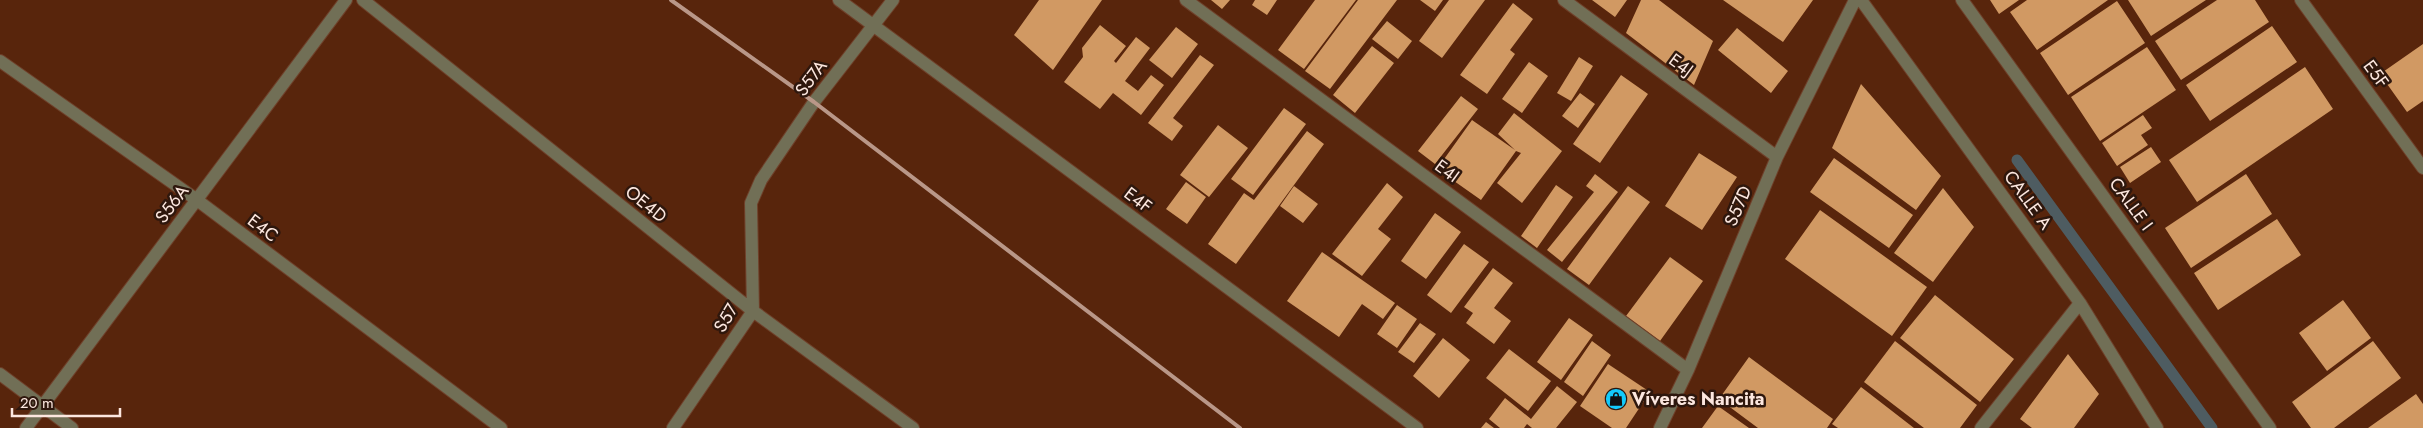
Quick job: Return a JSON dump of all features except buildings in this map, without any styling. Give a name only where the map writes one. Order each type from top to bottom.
[{"type":"street","name":"S56A","points":[[26,428],[346,0]]},
{"type":"street","name":"OE4D","points":[[362,0],[753,311],[913,428]]},
{"type":"street","name":"E4F","points":[[839,0],[1417,428]]},
{"type":"street","name":"S57A","points":[[761,180],[814,102],[893,0]]},
{"type":"street","name":"E4I","points":[[1186,0],[1688,370]]},
{"type":"street","name":"E4J","points":[[1564,0],[1777,158]]},
{"type":"street","name":"S57D","points":[[1660,428],[1688,370],[1777,158],[1855,0]]},
{"type":"street","name":"CALLE A","points":[[1861,0],[2080,302],[2157,428]]},
{"type":"street","name":"CALLE I","points":[[1962,0],[2270,428]]},
{"type":"street","name":"E5F","points":[[2301,0],[2423,168]]},
{"type":"street","name":"E4C","points":[[0,61],[197,200],[501,428]]},
{"type":"street","name":"S57","points":[[673,428],[753,311],[752,203],[761,180]]},
{"type":"street","points":[[1981,428],[2080,302]]},
{"type":"street","points":[[0,374],[72,428]]},
{"type":"waterway","points":[[2017,160],[2212,428]]},
{"type":"railway","points":[[671,0],[814,102],[1240,428]]},
{"type":"place","name":"Víveres Nancita","points":[[1616,399]]}]
